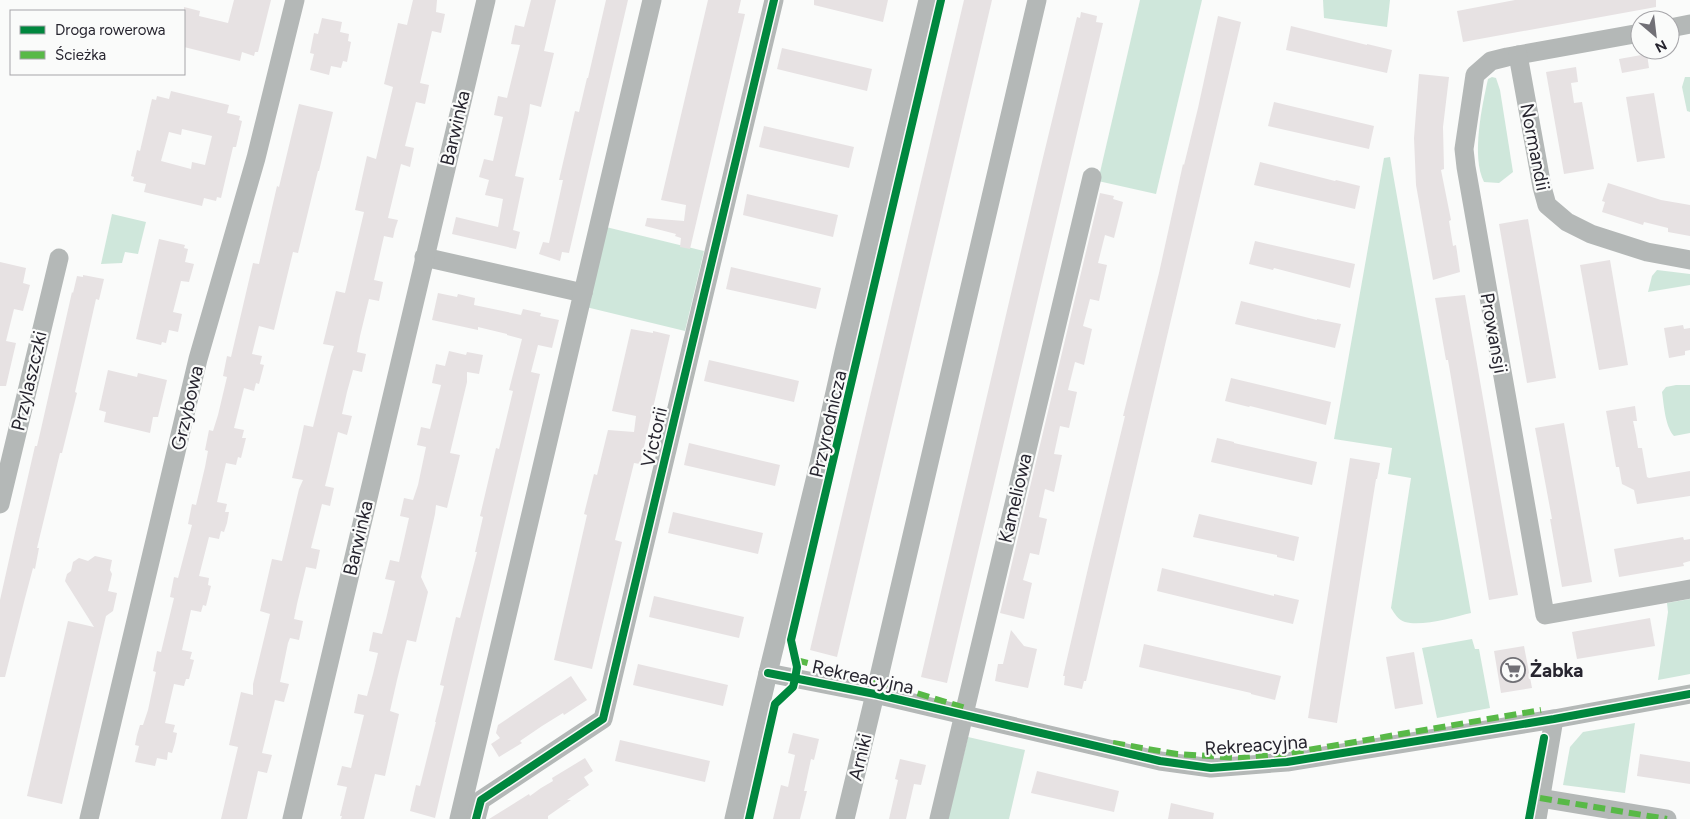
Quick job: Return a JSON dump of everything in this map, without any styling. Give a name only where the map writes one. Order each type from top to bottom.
[{"type":"street","name":"Grzybowa","points":[[90,819],[198,359],[256,158],[295,0]]},
{"type":"street","name":"Barwinka","points":[[292,819],[486,0]]},
{"type":"street","points":[[459,819],[652,0]]},
{"type":"street","name":"Victorii","points":[[476,819],[481,800],[603,719],[774,0]]},
{"type":"street","name":"Przyrodnicza","points":[[734,819],[820,464],[844,352],[928,0]]},
{"type":"street","name":"Arniki","points":[[845,819],[1036,0]]},
{"type":"street","name":"Prowansji","points":[[1630,35],[1491,61],[1475,75],[1464,149],[1492,321],[1545,615],[1690,589]]},
{"type":"street","name":"Normandii","points":[[1518,55],[1547,206],[1567,222],[1591,234],[1647,252],[1690,260]]},
{"type":"street","name":"Kameliowa","points":[[939,819],[1092,177]]},
{"type":"street","points":[[424,257],[583,293]]},
{"type":"street","name":"Przylaszczki","points":[[0,504],[59,258]]},
{"type":"street","name":"Rekreacyjna","points":[[768,673],[875,694],[1160,760],[1211,768],[1287,762],[1554,719],[1690,694]]},
{"type":"street","points":[[1537,819],[1554,719]]},
{"type":"street","points":[[1540,798],[1667,819]]},
{"type":"green space","points":[[1140,0],[1202,0],[1156,194],[1098,181]]},
{"type":"green space","points":[[1323,0],[1390,0],[1387,27],[1324,18]]},
{"type":"green space","points":[[1685,77],[1690,77],[1690,112],[1687,111],[1682,87]]},
{"type":"green space","points":[[1496,78],[1500,90],[1513,172],[1499,183],[1484,182],[1478,159],[1481,117],[1488,79]]},
{"type":"green space","points":[[1390,157],[1471,613],[1438,621],[1420,623],[1403,621],[1391,608],[1411,478],[1388,474],[1392,448],[1334,439],[1384,158]]},
{"type":"green space","points":[[112,214],[146,222],[138,254],[125,252],[122,263],[101,264]]},
{"type":"green space","points":[[606,227],[704,251],[685,331],[586,307]]},
{"type":"green space","points":[[1657,270],[1690,274],[1690,285],[1648,292],[1652,276]]},
{"type":"green space","points":[[1690,385],[1690,433],[1674,436],[1667,421],[1662,392],[1666,387]]},
{"type":"green space","points":[[1690,599],[1690,674],[1658,680],[1668,612],[1667,603]]},
{"type":"green space","points":[[1472,639],[1475,649],[1479,649],[1490,708],[1437,718],[1422,648]]},
{"type":"green space","points":[[1635,723],[1625,793],[1563,785],[1570,747],[1583,732]]},
{"type":"green space","points":[[968,737],[1025,750],[1009,819],[948,819]]},
{"type":"building","points":[[234,0],[271,0],[258,52],[255,52],[254,56],[242,52],[240,61],[185,47],[184,7],[200,11],[199,16],[228,23]]},
{"type":"building","points":[[413,0],[437,0],[436,12],[445,14],[441,33],[432,31],[420,83],[429,85],[425,104],[416,102],[405,146],[414,148],[410,167],[401,164],[388,218],[398,220],[393,238],[384,236],[374,280],[383,282],[379,301],[369,299],[360,336],[357,352],[366,354],[362,372],[353,370],[347,392],[342,414],[352,416],[347,435],[338,432],[325,486],[334,488],[330,506],[322,504],[311,548],[320,550],[316,569],[306,567],[297,604],[294,619],[303,621],[299,640],[290,638],[288,643],[280,682],[289,684],[284,702],[275,700],[262,753],[272,755],[267,773],[258,771],[247,819],[221,819],[238,747],[229,745],[241,692],[253,695],[253,684],[270,614],[260,611],[272,559],[282,561],[299,489],[303,480],[292,478],[304,425],[313,427],[334,346],[323,344],[336,291],[345,293],[364,212],[355,210],[367,156],[376,159],[393,87],[384,84],[398,23],[407,25]]},
{"type":"building","points":[[531,0],[556,0],[544,51],[554,53],[541,107],[530,104],[515,176],[524,178],[513,230],[520,232],[516,249],[452,234],[456,217],[498,227],[503,199],[485,195],[489,180],[479,177],[484,159],[493,161],[503,117],[494,115],[498,96],[507,98],[520,45],[511,44],[515,25],[524,27]]},
{"type":"building","points":[[606,0],[628,0],[569,253],[562,252],[560,261],[539,254],[543,242],[549,243],[563,180],[559,180],[575,111],[579,112]]},
{"type":"building","points":[[708,0],[741,0],[738,13],[745,14],[690,249],[680,247],[681,238],[675,236],[676,234],[645,226],[647,218],[684,221],[686,205],[661,200]]},
{"type":"building","points":[[814,0],[888,0],[883,22],[814,5]]},
{"type":"building","points":[[964,0],[992,0],[837,657],[810,650]]},
{"type":"building","points":[[1515,0],[1656,0],[1656,7],[1630,10],[1630,12],[1463,42],[1457,11]]},
{"type":"building","points":[[1081,12],[1097,16],[1096,22],[1103,23],[947,683],[921,677],[1040,170],[1077,17],[1080,18]]},
{"type":"building","points":[[1218,16],[1241,22],[1086,681],[1084,681],[1082,689],[1064,685],[1065,676],[1063,676],[1125,416],[1123,416],[1198,108]]},
{"type":"building","points":[[322,18],[342,22],[340,32],[349,34],[348,41],[351,42],[347,62],[343,61],[341,68],[331,66],[329,75],[310,70],[314,54],[310,53],[314,33],[318,34]]},
{"type":"building","points":[[1291,26],[1392,50],[1387,73],[1286,50]]},
{"type":"building","points":[[782,48],[872,69],[867,91],[777,69]]},
{"type":"building","points":[[1630,57],[1630,60],[1648,60],[1649,68],[1622,73],[1619,59]]},
{"type":"building","points":[[1576,67],[1578,82],[1571,83],[1574,103],[1582,102],[1594,169],[1564,174],[1546,72]]},
{"type":"building","points":[[1419,74],[1449,77],[1443,127],[1444,169],[1441,170],[1451,220],[1449,221],[1453,246],[1456,245],[1460,272],[1433,280],[1416,185],[1414,138]]},
{"type":"building","points":[[171,91],[229,105],[227,113],[240,116],[239,120],[242,121],[236,147],[233,147],[221,198],[217,197],[216,201],[204,198],[202,206],[144,192],[146,184],[133,181],[134,177],[131,176],[137,150],[140,151],[152,99],[156,100],[157,96],[169,99]],"holes":[[[182,129],[212,136],[205,165],[192,162],[191,169],[161,161],[169,132],[181,135]]]},
{"type":"building","points":[[1654,93],[1665,158],[1637,162],[1626,97]]},
{"type":"building","points":[[1274,102],[1374,126],[1369,149],[1268,126]]},
{"type":"building","points":[[299,104],[333,112],[319,171],[298,253],[293,252],[274,330],[259,326],[252,354],[262,356],[260,364],[264,365],[259,384],[256,383],[254,391],[244,388],[234,428],[244,430],[242,438],[246,438],[241,458],[238,457],[236,465],[226,463],[217,502],[227,504],[225,512],[229,512],[227,523],[224,532],[221,531],[219,539],[209,537],[199,576],[209,578],[208,585],[211,586],[206,606],[203,605],[201,612],[191,610],[182,650],[192,652],[190,659],[194,660],[189,679],[186,679],[184,686],[174,684],[165,723],[175,725],[173,732],[177,733],[172,753],[168,752],[167,760],[157,758],[155,766],[135,762],[139,746],[135,745],[137,735],[148,710],[156,672],[153,671],[157,651],[161,652],[174,598],[170,597],[174,577],[178,578],[192,525],[188,524],[192,504],[196,505],[205,467],[208,451],[205,450],[209,430],[213,431],[227,377],[223,376],[227,356],[231,357],[253,263],[259,264]]},
{"type":"building","points":[[764,126],[854,147],[849,168],[759,147]]},
{"type":"building","points":[[1260,162],[1360,186],[1355,209],[1254,185]]},
{"type":"building","points":[[1608,183],[1661,200],[1690,205],[1690,236],[1668,232],[1668,228],[1644,222],[1643,225],[1602,212],[1605,202],[1602,201]]},
{"type":"building","points":[[1100,193],[1114,196],[1113,199],[1123,202],[1114,238],[1105,235],[1098,263],[1107,265],[1099,301],[1090,299],[1083,326],[1092,329],[1084,365],[1075,362],[1068,390],[1077,392],[1069,428],[1060,426],[1054,454],[1062,455],[1054,492],[1045,489],[1039,517],[1047,519],[1039,555],[1030,553],[1023,580],[1032,583],[1024,619],[1000,613]]},
{"type":"building","points":[[747,194],[838,215],[833,237],[743,215]]},
{"type":"building","points":[[1528,219],[1556,378],[1527,383],[1499,224]]},
{"type":"building","points":[[159,239],[185,245],[184,248],[188,249],[185,262],[194,264],[189,282],[181,281],[173,312],[182,314],[178,332],[169,330],[166,343],[162,342],[161,345],[136,339]]},
{"type":"building","points":[[1255,241],[1355,264],[1350,288],[1274,268],[1273,270],[1249,264]]},
{"type":"building","points":[[1610,260],[1628,365],[1599,370],[1580,265]]},
{"type":"building","points":[[0,262],[26,268],[23,283],[30,285],[23,311],[14,309],[6,341],[16,343],[6,386],[0,386]]},
{"type":"building","points":[[731,267],[821,288],[816,309],[726,289]]},
{"type":"building","points":[[83,275],[104,279],[99,300],[96,299],[75,392],[77,393],[37,548],[39,548],[35,569],[33,568],[5,677],[0,677],[0,600],[72,292],[77,276],[83,277]]},
{"type":"building","points":[[438,293],[457,297],[458,294],[475,298],[474,305],[521,315],[523,309],[541,313],[540,316],[559,320],[552,348],[538,345],[531,372],[540,374],[435,818],[410,811],[416,785],[420,786],[436,722],[444,686],[440,685],[456,617],[460,618],[477,552],[475,552],[483,517],[480,516],[496,448],[499,449],[513,391],[509,390],[522,339],[478,327],[478,330],[432,320]]},
{"type":"building","points":[[1465,295],[1518,595],[1489,600],[1448,360],[1446,360],[1435,298]]},
{"type":"building","points":[[1241,301],[1341,324],[1335,348],[1235,324]]},
{"type":"building","points":[[1683,325],[1684,329],[1690,328],[1690,350],[1685,351],[1685,355],[1669,358],[1664,328]]},
{"type":"building","points":[[631,329],[670,335],[640,464],[634,463],[615,540],[622,542],[592,669],[554,660],[587,515],[584,514],[594,474],[597,475],[608,430],[634,432],[636,416],[612,411]]},
{"type":"building","points":[[449,351],[466,355],[467,352],[483,355],[479,374],[467,372],[467,382],[450,453],[460,455],[447,508],[436,505],[421,577],[428,592],[416,642],[407,640],[397,680],[390,711],[399,714],[385,776],[375,774],[364,819],[341,819],[342,816],[340,816],[347,787],[337,785],[342,766],[351,768],[364,715],[354,713],[358,694],[367,696],[373,674],[378,653],[369,651],[373,632],[382,634],[395,581],[385,579],[390,560],[399,562],[409,518],[400,516],[404,498],[413,500],[418,485],[426,447],[417,445],[421,427],[430,429],[441,385],[432,383],[436,364],[445,366]]},
{"type":"building","points":[[709,360],[799,381],[794,402],[704,381]]},
{"type":"building","points":[[108,370],[137,377],[138,373],[167,380],[158,417],[153,417],[150,433],[104,422],[106,412],[99,410]]},
{"type":"building","points":[[1231,378],[1331,402],[1326,425],[1225,401]]},
{"type":"building","points":[[1635,406],[1637,421],[1633,421],[1638,448],[1642,448],[1647,477],[1690,471],[1690,496],[1637,504],[1634,490],[1622,484],[1619,467],[1616,467],[1606,411]]},
{"type":"building","points":[[1564,423],[1592,582],[1562,587],[1550,519],[1552,519],[1535,428]]},
{"type":"building","points":[[1217,438],[1317,462],[1312,485],[1211,462]]},
{"type":"building","points":[[689,443],[780,465],[775,486],[684,465]]},
{"type":"building","points":[[1350,458],[1380,463],[1337,723],[1308,718]]},
{"type":"building","points":[[673,512],[763,533],[758,554],[668,533]]},
{"type":"building","points":[[1199,514],[1299,537],[1294,561],[1277,557],[1277,555],[1193,537]]},
{"type":"building","points":[[1683,537],[1684,540],[1690,539],[1690,561],[1683,563],[1684,566],[1619,577],[1614,549]]},
{"type":"building","points":[[95,556],[112,560],[110,570],[112,574],[108,591],[117,593],[113,611],[106,616],[62,804],[27,796],[68,621],[94,627],[65,581],[67,574],[71,571],[73,562],[79,558],[88,561]]},
{"type":"building","points":[[1162,568],[1274,596],[1274,594],[1299,600],[1293,624],[1157,591]]},
{"type":"building","points":[[654,596],[744,617],[739,638],[649,617]]},
{"type":"building","points":[[1650,618],[1655,646],[1577,659],[1572,632]]},
{"type":"building","points":[[1011,630],[1024,646],[1037,649],[1028,688],[995,681],[998,664],[1003,664]]},
{"type":"building","points":[[1144,644],[1281,676],[1275,700],[1139,667]]},
{"type":"building","name":"Żabka","points":[[1524,646],[1532,688],[1501,693],[1494,651]]},
{"type":"building","points":[[1414,652],[1423,704],[1395,709],[1386,657]]},
{"type":"building","points":[[638,664],[728,685],[723,706],[633,685]]},
{"type":"building","points":[[571,676],[587,700],[542,726],[520,741],[522,743],[499,757],[491,744],[500,738],[496,733],[498,725]]},
{"type":"building","points":[[793,733],[819,739],[814,760],[811,759],[804,791],[807,791],[800,819],[773,819],[781,785],[788,787],[795,755],[788,753]]},
{"type":"building","points":[[620,740],[710,761],[705,782],[615,761]]},
{"type":"building","points":[[1640,754],[1690,762],[1690,784],[1637,776]]},
{"type":"building","points":[[585,758],[593,771],[584,777],[589,785],[567,800],[571,800],[548,816],[548,819],[489,819],[529,794],[530,796],[553,781],[552,778]]},
{"type":"building","points":[[900,759],[926,765],[921,785],[914,784],[906,819],[889,819],[898,780],[895,779]]},
{"type":"building","points":[[1037,771],[1119,791],[1114,812],[1031,793]]},
{"type":"building","points":[[1171,803],[1214,813],[1213,819],[1168,819]]},
{"type":"marked path","points":[[796,660],[878,681],[965,708]]},
{"type":"marked path","points":[[1113,743],[1177,754],[1241,758],[1285,754],[1541,710]]},
{"type":"marked path","points":[[1540,798],[1667,819]]},
{"type":"cycle path","points":[[476,819],[481,800],[603,719],[774,0]]},
{"type":"cycle path","points":[[749,819],[775,704],[793,687],[795,679],[797,667],[791,640],[941,0]]},
{"type":"cycle path","points":[[768,673],[875,694],[1160,761],[1211,768],[1287,762],[1554,719],[1690,694]]},
{"type":"cycle path","points":[[1529,819],[1544,738]]},
{"type":"place","name":"Żabka","points":[[1513,670]]}]
